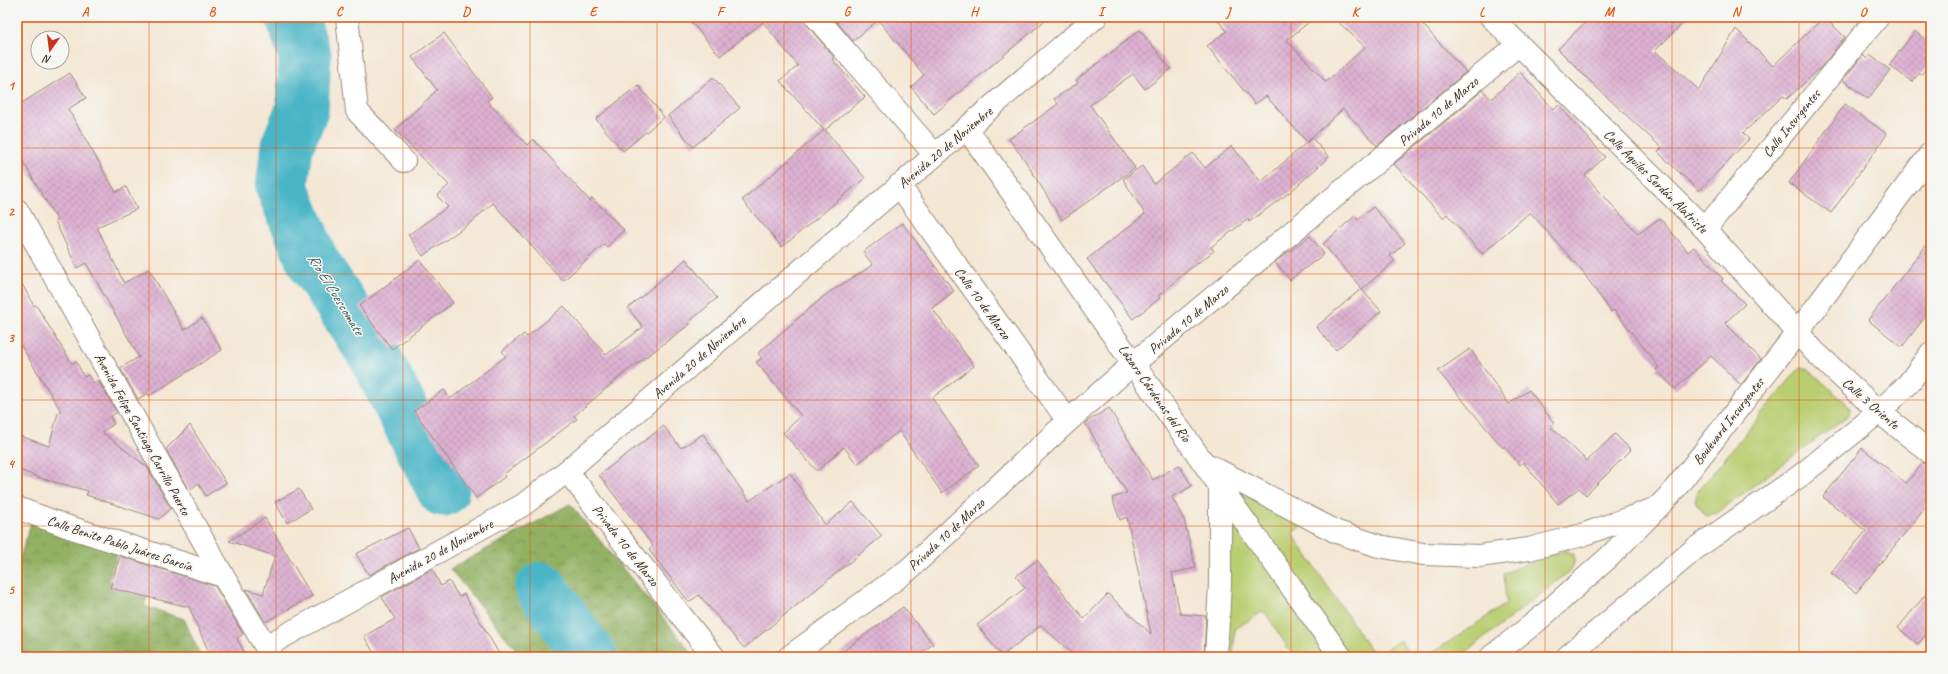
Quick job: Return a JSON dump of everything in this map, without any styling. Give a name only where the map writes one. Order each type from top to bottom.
[{"type":"street","points":[[347,17],[357,112],[404,162]]},
{"type":"street","points":[[816,17],[935,155]]},
{"type":"street","name":"Avenida 20 de Noviembre","points":[[269,651],[415,565],[523,505],[567,471],[1096,17]]},
{"type":"street","name":"Calle Aquiles Serdán Alatriste","points":[[1492,17],[1518,45],[1705,229],[1796,333],[1814,351]]},
{"type":"street","name":"Calle Insurgentes","points":[[1705,229],[1878,17]]},
{"type":"street","name":"Privada 10 de Marzo","points":[[789,657],[908,570],[1068,421],[1134,363],[1518,45]]},
{"type":"street","name":"Lázaro Cárdenas del Río","points":[[967,129],[1341,657]]},
{"type":"street","name":"Boulevard Insurgentes","points":[[1491,657],[1586,578],[1659,507],[1796,333],[1931,153]]},
{"type":"street","name":"Calle 10 de Marzo","points":[[899,185],[1068,421]]},
{"type":"street","name":"Avenida Felipe Santiago Carrillo Puerto","points":[[17,210],[223,576],[269,651]]},
{"type":"street","name":"Calle 3 Oriente","points":[[1814,351],[1879,412],[1931,453]]},
{"type":"street","points":[[1567,657],[1696,548],[1800,476],[1879,412],[1908,384],[1931,353]]},
{"type":"street","points":[[1204,463],[1316,522],[1350,538],[1379,546],[1423,554],[1480,556],[1529,549],[1582,535],[1659,507]]},
{"type":"street","name":"Privada 10 de Marzo","points":[[567,471],[714,657]]},
{"type":"street","points":[[1216,657],[1220,584],[1220,486]]},
{"type":"street","name":"Calle Benito Pablo Juárez García","points":[[17,508],[69,527],[223,576]]},
{"type":"green space","points":[[1801,367],[1808,369],[1849,406],[1850,412],[1847,416],[1717,513],[1706,516],[1695,501],[1698,491]]},
{"type":"green space","points":[[1238,492],[1306,524],[1292,533],[1375,657],[1294,657],[1264,611],[1235,629],[1233,657],[1225,657],[1226,520]]},
{"type":"green space","points":[[570,504],[695,657],[522,657],[450,569]]},
{"type":"green space","points":[[32,520],[119,549],[108,581],[148,594],[144,606],[184,619],[201,657],[17,657],[17,567]]},
{"type":"green space","points":[[1565,551],[1574,554],[1574,564],[1570,571],[1460,657],[1426,657],[1506,604],[1504,573]]},
{"type":"green space","points":[[1400,640],[1411,657],[1376,657]]},
{"type":"building","points":[[687,17],[804,17],[807,25],[834,57],[832,59],[865,97],[825,130],[865,178],[782,247],[742,200],[824,130],[780,81],[798,66],[763,22],[720,56]]},
{"type":"building","points":[[833,17],[1049,17],[934,114],[911,87],[924,75],[878,20],[853,41]]},
{"type":"building","points":[[1215,17],[1315,17],[1287,40],[1326,82],[1365,47],[1333,17],[1416,17],[1466,72],[1377,146],[1343,109],[1307,142],[1266,96],[1255,104],[1207,46],[1227,31]]},
{"type":"building","points":[[1591,17],[1689,17],[1655,51],[1699,90],[1736,29],[1773,66],[1824,17],[1845,37],[1823,65],[1787,99],[1783,96],[1743,133],[1749,139],[1699,191],[1658,152],[1662,148],[1595,86],[1558,49]]},
{"type":"building","points":[[1140,30],[1171,69],[1145,89],[1133,74],[1090,105],[1135,168],[1062,220],[1024,159],[1009,139],[1058,104],[1054,99],[1078,83],[1076,80]]},
{"type":"building","points":[[1915,31],[1931,44],[1931,63],[1921,75],[1919,73],[1912,82],[1889,65]]},
{"type":"building","points":[[444,33],[492,97],[487,101],[527,145],[533,139],[590,201],[592,198],[624,230],[607,247],[604,244],[563,281],[493,203],[473,221],[423,256],[408,235],[448,207],[437,196],[449,185],[395,130],[437,90],[412,57]]},
{"type":"building","points":[[1863,55],[1867,59],[1870,55],[1890,70],[1868,99],[1843,80]]},
{"type":"building","points":[[1520,72],[1554,110],[1559,105],[1605,157],[1585,175],[1638,234],[1660,218],[1688,252],[1694,247],[1723,279],[1721,281],[1745,304],[1725,323],[1761,359],[1741,385],[1711,356],[1675,389],[1656,369],[1659,367],[1614,310],[1611,312],[1582,271],[1530,212],[1482,254],[1447,214],[1443,218],[1394,164],[1483,90],[1491,99]]},
{"type":"building","points":[[70,73],[86,98],[68,109],[116,192],[126,187],[137,209],[97,227],[124,283],[149,269],[184,330],[202,318],[222,350],[149,396],[148,393],[138,399],[120,368],[139,357],[86,263],[77,268],[55,221],[57,220],[17,151],[17,106]]},
{"type":"building","points":[[713,77],[740,108],[693,147],[668,116]]},
{"type":"building","points":[[638,85],[664,117],[623,151],[596,119]]},
{"type":"building","points":[[1845,104],[1887,134],[1831,213],[1789,183]]},
{"type":"building","points":[[1312,138],[1329,157],[1290,192],[1249,222],[1248,219],[1211,247],[1214,251],[1187,271],[1158,296],[1160,298],[1133,319],[1087,259],[1145,214],[1123,179],[1142,166],[1154,184],[1193,153],[1205,168],[1232,146],[1261,182]]},
{"type":"building","points":[[1373,207],[1405,243],[1390,256],[1395,261],[1362,289],[1323,244],[1355,216],[1358,220]]},
{"type":"building","points":[[902,223],[954,291],[932,308],[974,366],[932,398],[979,466],[942,493],[899,431],[857,464],[844,447],[817,471],[783,433],[801,416],[756,362],[762,358],[758,353],[828,293],[873,265],[863,252]]},
{"type":"building","points":[[1310,236],[1324,254],[1290,280],[1275,262]]},
{"type":"building","points":[[1931,239],[1931,309],[1902,347],[1868,320]]},
{"type":"building","points":[[686,259],[717,298],[689,322],[690,324],[622,375],[574,416],[577,419],[504,474],[506,476],[476,498],[414,411],[444,390],[450,399],[506,356],[502,351],[524,334],[527,337],[564,306],[606,355],[643,327],[628,308]]},
{"type":"building","points":[[420,260],[453,303],[392,349],[359,306]]},
{"type":"building","points":[[17,275],[34,306],[36,305],[72,364],[76,361],[84,377],[88,375],[93,383],[98,380],[117,412],[110,417],[114,424],[102,432],[147,467],[171,508],[159,519],[86,495],[88,491],[40,478],[17,469],[17,435],[49,446],[58,413],[61,411],[17,339]]},
{"type":"building","points":[[1361,289],[1381,311],[1336,350],[1316,327]]},
{"type":"building","points":[[1470,349],[1509,404],[1529,390],[1554,423],[1550,426],[1587,461],[1615,434],[1631,450],[1586,495],[1579,488],[1558,504],[1523,462],[1520,465],[1504,446],[1503,448],[1438,371]]},
{"type":"building","points":[[1109,408],[1153,480],[1179,465],[1192,486],[1172,497],[1184,520],[1196,568],[1172,573],[1180,614],[1206,616],[1204,657],[1076,657],[1041,625],[1002,656],[977,625],[1025,588],[1016,576],[1037,560],[1084,619],[1108,594],[1151,634],[1127,517],[1120,520],[1112,498],[1127,493],[1085,423]]},
{"type":"building","points":[[190,425],[226,483],[206,496],[198,483],[189,491],[166,449]]},
{"type":"building","points":[[664,426],[681,448],[703,434],[749,501],[790,473],[825,525],[853,502],[882,536],[744,648],[699,595],[689,602],[649,550],[653,546],[599,475]]},
{"type":"building","points":[[1862,448],[1906,483],[1923,463],[1931,465],[1931,501],[1856,593],[1831,573],[1866,531],[1823,497]]},
{"type":"building","points":[[299,489],[311,509],[287,523],[275,502]]},
{"type":"building","points":[[265,518],[312,596],[265,622],[246,589],[263,594],[275,556],[229,541]]},
{"type":"building","points":[[408,528],[419,548],[369,575],[356,554]]},
{"type":"building","points":[[120,556],[215,586],[243,634],[237,638],[246,657],[211,657],[189,607],[110,588]]},
{"type":"building","points":[[432,569],[441,586],[449,581],[459,597],[464,594],[501,657],[376,657],[364,636],[395,619],[382,597]]},
{"type":"building","points":[[1931,588],[1931,629],[1918,644],[1898,628]]},
{"type":"building","points":[[903,607],[933,644],[916,657],[835,657]]},
{"type":"waterway","name":"Rio El Cuescomate","points":[[292,17],[305,56],[302,110],[287,146],[282,187],[313,262],[373,353],[443,490]]},
{"type":"waterway","name":"Rio El Cuescomate","points":[[541,588],[591,657]]}]
